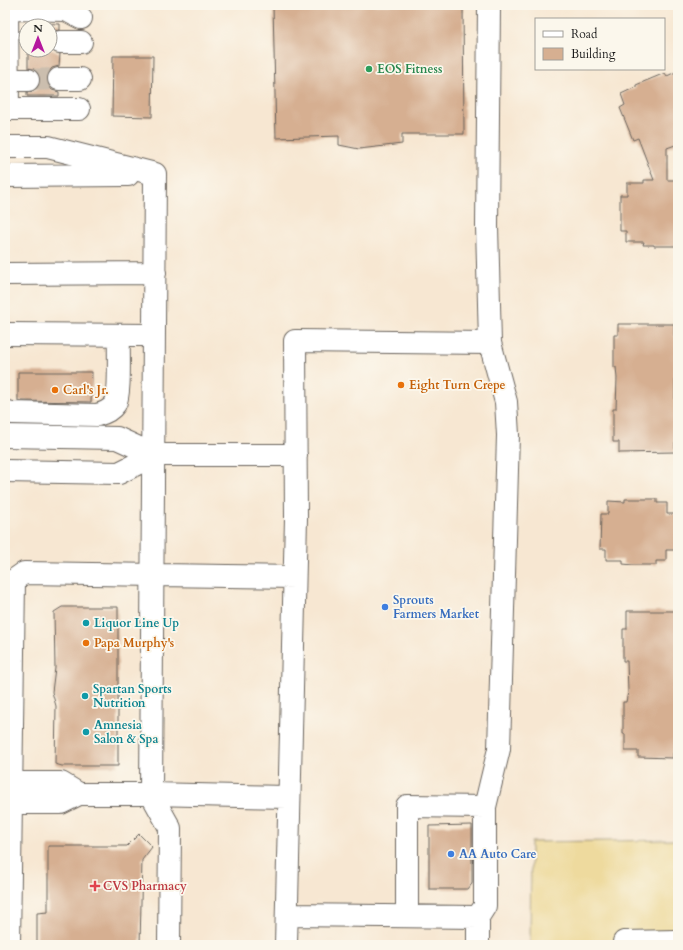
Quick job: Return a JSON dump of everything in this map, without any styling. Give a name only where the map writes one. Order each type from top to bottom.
[{"type":"street","points":[[478,945],[478,917],[485,906],[485,807],[499,749],[508,435],[506,402],[490,343],[488,226],[489,5]]},
{"type":"street","points":[[79,109],[8,109],[18,80],[16,43],[7,9],[66,10],[81,18]]},
{"type":"street","points":[[5,147],[48,147],[155,174]]},
{"type":"street","points":[[5,176],[155,174]]},
{"type":"street","points":[[155,174],[151,794],[170,828],[169,945]]},
{"type":"street","points":[[5,274],[155,273]]},
{"type":"street","points":[[5,334],[154,335]]},
{"type":"street","points":[[5,411],[12,413],[98,415],[107,412],[116,403],[118,335]]},
{"type":"street","points":[[286,945],[296,455],[295,342],[490,343]]},
{"type":"street","points":[[5,436],[117,438],[154,455],[296,455]]},
{"type":"street","points":[[5,471],[119,473],[154,455]]},
{"type":"street","points":[[9,945],[8,793],[14,580],[24,573],[294,577]]},
{"type":"street","points":[[8,793],[61,783],[79,794],[288,797]]},
{"type":"street","points":[[407,916],[407,806],[485,807]]},
{"type":"street","points":[[286,915],[478,917]]},
{"type":"street","points":[[624,942],[656,943],[678,941]]},
{"type":"sand","points":[[678,840],[678,945],[530,945],[531,842]]},
{"type":"building","name":"EOS Fitness","points":[[273,5],[463,5],[464,134],[402,134],[402,144],[359,149],[339,145],[339,136],[276,138]]},
{"type":"building","points":[[58,24],[60,24],[60,30],[58,30]]},
{"type":"building","points":[[58,53],[60,54],[59,66],[52,68],[48,73],[47,79],[48,85],[52,90],[59,92],[59,96],[27,96],[27,92],[34,91],[39,87],[40,80],[39,73],[34,69],[28,68],[28,58],[58,58]]},
{"type":"building","points":[[113,56],[153,56],[152,117],[112,116]]},
{"type":"building","points":[[678,71],[678,144],[667,148],[667,180],[676,180],[676,183],[678,183],[678,242],[676,242],[676,246],[654,246],[643,245],[644,242],[626,242],[626,231],[620,231],[620,195],[627,195],[627,183],[644,183],[644,180],[654,180],[638,138],[633,140],[620,108],[625,105],[621,94],[636,87],[636,85],[665,73],[667,76]]},
{"type":"building","points":[[618,324],[674,324],[674,336],[678,336],[678,368],[675,368],[675,409],[678,409],[678,442],[675,442],[675,452],[619,453],[619,442],[613,442],[613,409],[616,409],[617,378],[616,367],[614,367],[614,335],[618,335]]},
{"type":"building","name":"Carl's Jr.","points":[[18,372],[92,372],[91,402],[18,401]]},
{"type":"building","points":[[625,499],[657,499],[657,503],[667,503],[667,514],[678,514],[678,550],[666,550],[666,561],[656,561],[656,565],[633,565],[623,564],[623,560],[606,560],[606,549],[600,549],[601,514],[608,514],[608,501],[625,502]]},
{"type":"building","points":[[62,607],[118,607],[118,766],[62,766],[55,764],[56,706],[52,692],[55,668],[54,612]]},
{"type":"building","points":[[627,611],[678,611],[678,753],[673,753],[673,758],[638,757],[638,751],[625,751],[625,734],[623,734],[623,702],[626,702],[628,692],[627,661],[623,661],[623,629],[627,629]]},
{"type":"building","name":"AA Auto Care","points":[[472,825],[471,885],[468,889],[429,889],[429,826]]},
{"type":"building","name":"CVS Pharmacy","points":[[139,834],[152,847],[142,860],[140,945],[37,945],[37,913],[48,912],[48,846],[127,846]]},
{"type":"tunnel","points":[[28,80],[59,79]]},
{"type":"place","name":"EOS Fitness","points":[[369,69]]},
{"type":"place","name":"Eight Turn Crepe","points":[[401,385]]},
{"type":"place","name":"Carl's Jr.","points":[[55,390]]},
{"type":"place","name":"Sprouts Farmers Market","points":[[385,607]]},
{"type":"place","name":"Liquor Line Up","points":[[86,623]]},
{"type":"place","name":"Papa Murphy's","points":[[86,643]]},
{"type":"place","name":"Spartan Sports Nutrition","points":[[85,696]]},
{"type":"place","name":"Amnesia Salon & Spa","points":[[86,732]]},
{"type":"place","name":"AA Auto Care","points":[[451,854]]},
{"type":"place","name":"CVS Pharmacy","points":[[95,886]]}]
